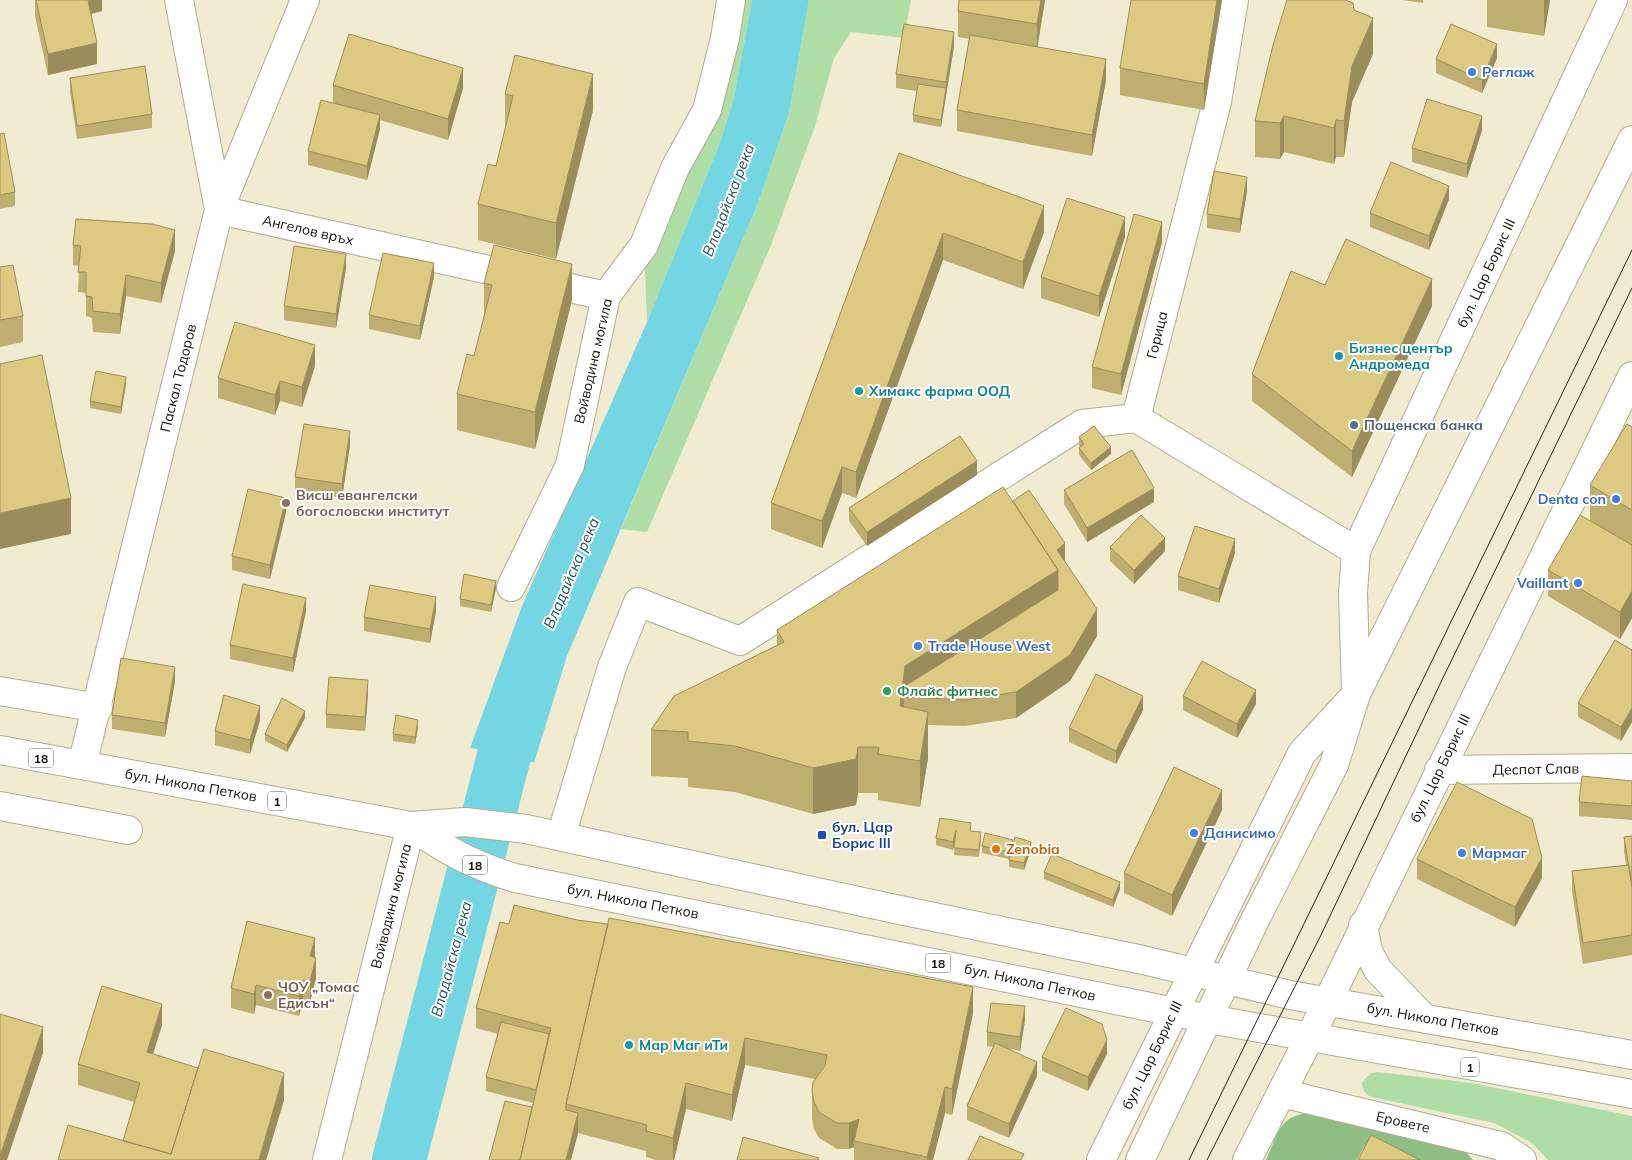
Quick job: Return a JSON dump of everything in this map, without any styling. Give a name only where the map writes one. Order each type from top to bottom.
[{"type":"main road","points":[[179,0],[219,210]]},
{"type":"main road","name":"Паскал Тодоров","points":[[82,765],[98,708],[219,210],[304,0]]},
{"type":"main road","name":"Войводина могила","points":[[511,587],[570,465],[606,296],[644,245],[675,168],[707,110],[725,38],[731,0]]},
{"type":"main road","name":"Горица","points":[[1136,418],[1217,102],[1234,0]]},
{"type":"main road","name":"бул. Цар Борис III","points":[[1101,1160],[1302,753],[1356,694],[1353,593],[1356,551],[1613,0]]},
{"type":"main road","name":"бул. Цар Борис III","points":[[1140,1160],[1228,981],[1255,920],[1334,765],[1356,694],[1632,140]]},
{"type":"main road","name":"Ангелов връх","points":[[219,210],[606,296]]},
{"type":"main road","name":"бул. Цар Борис III","points":[[1247,1160],[1328,1001],[1363,925],[1632,376]]},
{"type":"main road","points":[[561,836],[612,667],[638,602],[740,641],[1082,424],[1136,418],[1356,551]]},
{"type":"main road","points":[[0,691],[98,708]]},
{"type":"main road","name":"бул. Никола Петков","points":[[0,750],[411,826],[441,834],[482,867],[515,878],[1209,1019],[1632,1094]]},
{"type":"main road","name":"Деспот Слав","points":[[1439,770],[1632,768]]},
{"type":"main road","points":[[0,806],[128,830]]},
{"type":"main road","name":"бул. Никола Петков","points":[[441,834],[493,824],[526,829],[895,910],[1143,960],[1228,981],[1328,1001],[1632,1055]]},
{"type":"main road","name":"Войводина могила","points":[[327,1160],[411,826]]},
{"type":"main road","points":[[1363,925],[1368,951],[1378,970],[1423,1017]]},
{"type":"main road","name":"Еровете","points":[[1281,1093],[1501,1146],[1522,1160]]},
{"type":"green space","points":[[731,0],[752,0],[734,98],[720,143],[647,322],[644,245],[675,168]]},
{"type":"green space","points":[[809,0],[911,0],[904,38],[851,32],[834,58],[815,126],[771,245],[647,532],[621,529],[758,203],[789,113]]},
{"type":"green space","points":[[1378,1072],[1472,1083],[1632,1116],[1632,1160],[1548,1160],[1532,1143],[1494,1123],[1371,1097],[1364,1091],[1362,1082],[1371,1073]]},
{"type":"green space","points":[[1309,1113],[1464,1150],[1473,1160],[1394,1160],[1365,1145],[1357,1160],[1266,1160],[1280,1128],[1291,1118]]},
{"type":"water","points":[[752,0],[809,0],[789,113],[758,203],[567,656],[534,763],[470,748],[522,606],[647,322],[720,143],[734,98]]},
{"type":"pier","points":[[468,747],[536,763],[533,765],[469,750]]},
{"type":"building","points":[[36,0],[88,0],[97,43],[48,54]]},
{"type":"building","points":[[959,0],[1041,0],[1037,24],[958,11]]},
{"type":"building","points":[[1131,0],[1217,0],[1204,84],[1120,68]]},
{"type":"building","points":[[1287,0],[1345,0],[1353,3],[1354,10],[1373,18],[1352,66],[1344,121],[1336,120],[1334,128],[1284,116],[1280,123],[1255,121],[1273,45]]},
{"type":"building","points":[[904,24],[954,32],[946,82],[896,74]]},
{"type":"building","points":[[1451,24],[1497,44],[1482,80],[1436,59]]},
{"type":"building","points":[[349,34],[463,68],[448,119],[333,85]]},
{"type":"building","points":[[970,35],[1106,59],[1092,135],[957,110]]},
{"type":"building","points":[[515,55],[593,74],[556,223],[478,204],[488,164],[496,166],[513,96],[505,94]]},
{"type":"building","points":[[145,66],[152,114],[77,126],[70,78]]},
{"type":"building","points":[[918,84],[946,88],[941,120],[913,115]]},
{"type":"building","points":[[1427,99],[1482,116],[1467,164],[1412,148]]},
{"type":"building","points":[[321,100],[380,115],[367,166],[308,151]]},
{"type":"building","points":[[4,133],[15,192],[0,195],[0,134]]},
{"type":"building","name":"Химакс фарма ООД","points":[[899,153],[1044,206],[1023,262],[943,233],[856,472],[842,467],[822,521],[771,503]]},
{"type":"building","points":[[1391,162],[1449,186],[1429,236],[1370,213]]},
{"type":"building","points":[[1214,171],[1247,177],[1240,219],[1207,214]]},
{"type":"building","points":[[1067,198],[1125,217],[1099,296],[1041,277]]},
{"type":"building","points":[[1134,214],[1162,222],[1121,374],[1092,367]]},
{"type":"building","points":[[76,219],[152,224],[175,230],[161,283],[126,275],[120,314],[93,311],[92,297],[86,296],[86,272],[78,272],[81,246],[73,245]]},
{"type":"building","name":"Бизнес център Андромеда","points":[[1346,239],[1432,279],[1352,451],[1252,374],[1291,271],[1325,285]]},
{"type":"building","points":[[494,245],[572,264],[535,412],[457,394],[467,354],[474,356],[492,285],[484,283]]},
{"type":"building","points":[[294,246],[346,254],[336,314],[284,306]]},
{"type":"building","points":[[383,253],[434,263],[420,326],[369,315]]},
{"type":"building","points":[[13,265],[23,316],[0,320],[0,267]]},
{"type":"building","points":[[235,322],[315,345],[302,387],[280,381],[275,395],[218,378]]},
{"type":"building","points":[[42,355],[71,498],[0,513],[0,364]]},
{"type":"building","points":[[96,371],[126,377],[121,407],[90,401]]},
{"type":"building","points":[[304,424],[350,431],[342,484],[295,477]]},
{"type":"building","points":[[1627,424],[1632,427],[1632,510],[1590,485]]},
{"type":"building","points":[[1094,426],[1111,447],[1091,463],[1079,448],[1084,444],[1079,437]]},
{"type":"building","points":[[960,436],[977,461],[867,532],[849,508]]},
{"type":"building","points":[[1132,450],[1154,488],[1087,528],[1064,490]]},
{"type":"building","points":[[1003,487],[1058,570],[905,666],[900,706],[928,712],[920,761],[878,754],[879,747],[858,747],[856,759],[813,768],[735,746],[688,741],[688,732],[651,730],[674,696],[784,642],[777,630]]},
{"type":"building","points":[[248,489],[286,498],[270,565],[232,556]]},
{"type":"building","points":[[1029,490],[1065,543],[1057,550],[1097,609],[1070,655],[1016,692],[965,700],[904,697],[905,686],[1058,590],[1058,570],[1013,501]]},
{"type":"building","points":[[1141,515],[1165,538],[1134,570],[1110,547]]},
{"type":"building","points":[[1580,515],[1632,545],[1632,591],[1620,612],[1548,570]]},
{"type":"building","points":[[1195,526],[1235,539],[1219,589],[1178,576]]},
{"type":"building","points":[[464,574],[496,581],[491,605],[460,599]]},
{"type":"building","points":[[243,584],[306,598],[293,658],[230,645]]},
{"type":"building","points":[[370,585],[436,597],[430,629],[364,617]]},
{"type":"building","points":[[1615,640],[1632,650],[1632,708],[1621,727],[1578,703]]},
{"type":"building","points":[[121,658],[175,667],[165,723],[112,715]]},
{"type":"building","points":[[1202,661],[1256,690],[1237,724],[1183,696]]},
{"type":"building","points":[[1096,674],[1143,696],[1116,751],[1069,728]]},
{"type":"building","points":[[329,677],[368,680],[365,717],[326,714]]},
{"type":"building","points":[[224,695],[260,706],[250,740],[215,731]]},
{"type":"building","points":[[282,698],[305,711],[287,745],[265,734]]},
{"type":"building","points":[[396,715],[418,720],[415,737],[393,734]]},
{"type":"building","points":[[1174,767],[1222,790],[1172,895],[1124,873]]},
{"type":"building","points":[[1582,776],[1632,781],[1632,806],[1579,802]]},
{"type":"building","points":[[1457,782],[1532,819],[1542,858],[1515,907],[1417,859]]},
{"type":"building","points":[[940,818],[971,823],[970,831],[981,832],[979,850],[954,848],[956,830],[953,842],[936,838]]},
{"type":"building","points":[[985,833],[1013,840],[1010,852],[982,846]]},
{"type":"building","points":[[1632,836],[1632,887],[1624,837]]},
{"type":"building","points":[[1015,837],[1031,842],[1024,863],[1009,860]]},
{"type":"building","points":[[1052,854],[1120,882],[1113,900],[1044,872]]},
{"type":"building","points":[[1629,865],[1632,887],[1632,935],[1583,943],[1572,871]]},
{"type":"building","points":[[514,905],[577,920],[608,924],[566,1104],[566,1110],[578,1113],[566,1160],[520,1160],[551,1028],[476,1008],[500,922],[509,924]]},
{"type":"building","points":[[609,918],[973,987],[952,1089],[945,1087],[927,1157],[854,1141],[859,1119],[849,1123],[837,1123],[819,1112],[814,1102],[813,1082],[825,1066],[827,1055],[745,1038],[732,1095],[686,1083],[673,1138],[646,1131],[647,1125],[566,1104]]},
{"type":"building","points":[[247,921],[315,938],[310,956],[316,958],[310,981],[303,980],[299,996],[256,985],[254,994],[231,988]]},
{"type":"building","points":[[102,986],[162,1004],[147,1052],[198,1068],[171,1154],[123,1141],[140,1083],[78,1064]]},
{"type":"building","points":[[991,1003],[1025,1006],[1020,1037],[987,1032]]},
{"type":"building","points":[[1066,1008],[1102,1024],[1107,1040],[1088,1077],[1042,1057]]},
{"type":"building","points":[[0,1014],[43,1027],[0,1156]]},
{"type":"building","points":[[501,1022],[549,1034],[536,1090],[486,1077]]},
{"type":"building","points":[[995,1043],[1037,1062],[1009,1124],[967,1106]]},
{"type":"building","points":[[204,1049],[284,1073],[259,1160],[58,1160],[68,1125],[171,1154]]},
{"type":"building","points":[[505,1101],[532,1107],[520,1160],[489,1160]]},
{"type":"building","points":[[1371,1135],[1420,1160],[1358,1160]]},
{"type":"building","points":[[980,1136],[1024,1154],[1021,1160],[968,1160]]},
{"type":"building","points":[[743,1137],[819,1158],[818,1160],[737,1160]]},
{"type":"waterway","name":"Владайска река","points":[[399,1160],[504,756],[527,684]]},
{"type":"tram line","points":[[1189,1160],[1632,250]]},
{"type":"tram line","points":[[1207,1160],[1320,937],[1632,288]]},
{"type":"place","name":"Реглаж","points":[[1472,72]]},
{"type":"place","name":"Бизнес център Андромеда","points":[[1339,356]]},
{"type":"place","name":"Химакс фарма ООД","points":[[859,391]]},
{"type":"place","name":"Пощенска банка","points":[[1354,425]]},
{"type":"place","name":"Denta con","points":[[1616,499]]},
{"type":"place","name":"Висш евангелски богословски институт","points":[[286,503]]},
{"type":"place","name":"Vaillant","points":[[1578,583]]},
{"type":"place","name":"Trade House West","points":[[918,646]]},
{"type":"place","name":"Флайс фитнес","points":[[887,691]]},
{"type":"place","name":"Данисимо","points":[[1194,833]]},
{"type":"place","name":"бул. Цар Борис ІІІ","points":[[822,835]]},
{"type":"place","name":"Zenobia","points":[[996,849]]},
{"type":"place","name":"Мармаг","points":[[1462,853]]},
{"type":"place","name":"ЧОУ „Томас Едисън“","points":[[268,995]]},
{"type":"place","name":"Мар Маг иТи","points":[[629,1045]]}]
